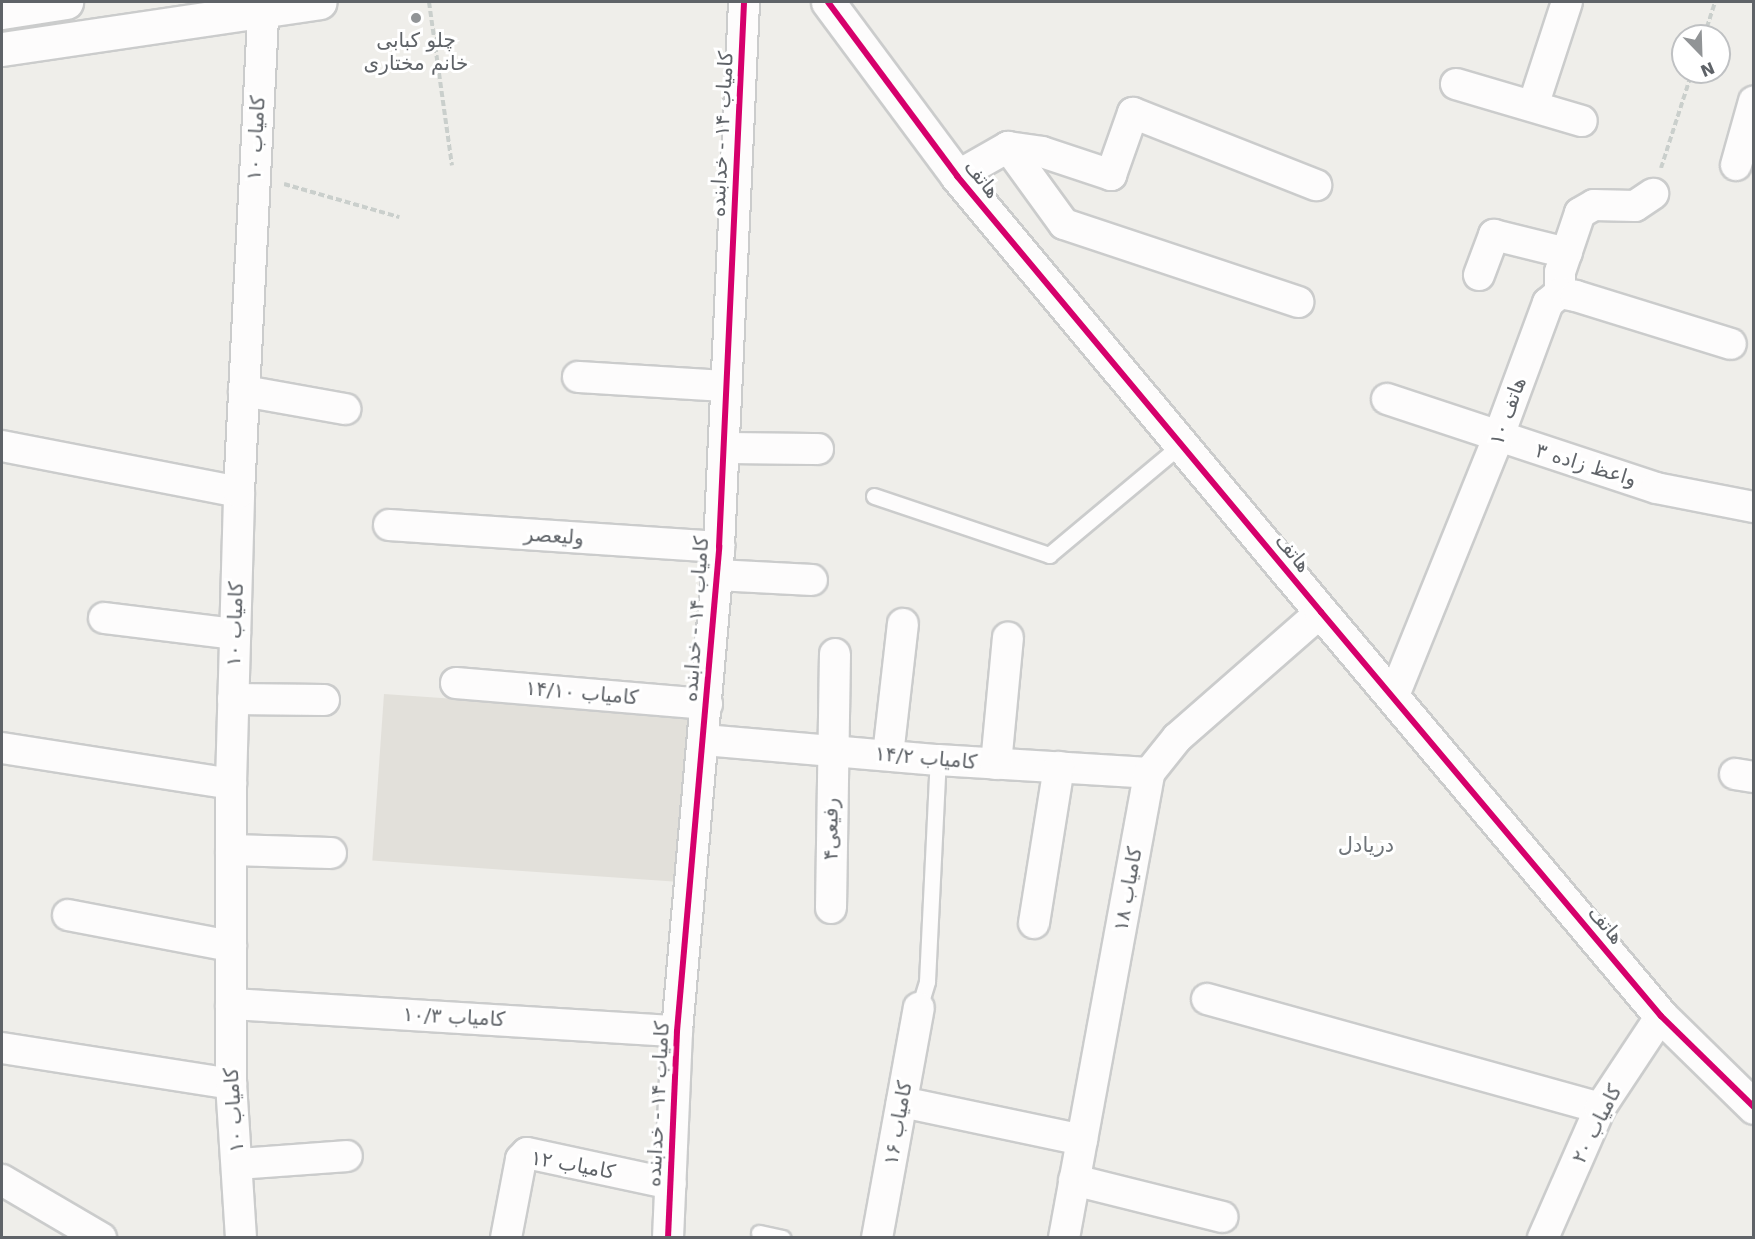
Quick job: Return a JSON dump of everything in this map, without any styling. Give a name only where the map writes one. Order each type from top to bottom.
[{"type":"street","points":[[2,12],[66,2]]},
{"type":"street","points":[[2,49],[320,2]]},
{"type":"street","name":"کامیاب ۱۴ - خدابنده","points":[[668,1238],[677,1031],[718,561],[744,2]]},
{"type":"street","name":"هاتف","points":[[828,2],[957,176],[1183,443],[1393,698],[1661,1016],[1754,1107]]},
{"type":"street","points":[[1533,106],[1567,2]]},
{"type":"street","name":"کامیاب ۱۰","points":[[241,1238],[238,1164],[231,1084],[231,784],[239,492],[263,10]]},
{"type":"street","points":[[1456,84],[1582,122]]},
{"type":"street","points":[[1736,165],[1754,101]]},
{"type":"street","points":[[957,176],[1008,147],[1042,152],[1111,175],[1133,113],[1316,185]]},
{"type":"street","points":[[1008,147],[1064,224],[1298,302]]},
{"type":"street","points":[[1653,194],[1635,206],[1594,205],[1580,213],[1560,272],[1560,293],[1731,344]]},
{"type":"street","points":[[1479,275],[1494,235],[1567,254]]},
{"type":"street","name":"هاتف ۱۰","points":[[1393,698],[1498,438],[1548,303],[1560,293]]},
{"type":"street","points":[[578,377],[726,386]]},
{"type":"street","points":[[244,391],[345,410]]},
{"type":"street","name":"واعظ زاده ۳","points":[[1387,399],[1498,438],[1656,488],[1754,507]]},
{"type":"street","points":[[2,446],[239,492]]},
{"type":"street","points":[[724,448],[818,449]]},
{"type":"street","name":"ولیعصر","points":[[389,525],[718,561],[812,580]]},
{"type":"street","name":"کامیاب ۱۸","points":[[1064,1238],[1149,773],[1177,738],[1321,612]]},
{"type":"street","points":[[104,618],[235,634]]},
{"type":"street","points":[[888,755],[903,624]]},
{"type":"street","points":[[996,764],[1008,638]]},
{"type":"street","name":"رفیعی۴","points":[[831,908],[831,751],[835,654]]},
{"type":"street","name":"کامیاب ۱۴/۱۰","points":[[456,683],[707,704]]},
{"type":"street","points":[[233,699],[324,700]]},
{"type":"street","name":"کامیاب ۱۴/۲","points":[[704,740],[938,760],[1149,773]]},
{"type":"street","points":[[2,748],[231,784]]},
{"type":"street","points":[[1034,923],[1059,767]]},
{"type":"street","points":[[231,850],[332,853]]},
{"type":"street","points":[[68,915],[231,946]]},
{"type":"street","points":[[1207,999],[1600,1108]]},
{"type":"street","name":"کامیاب ۱۰/۳","points":[[231,1004],[677,1031]]},
{"type":"street","name":"کامیاب ۱۶","points":[[877,1238],[918,1008]]},
{"type":"street","name":"کامیاب ۲۰","points":[[1543,1238],[1600,1108],[1661,1016]]},
{"type":"street","points":[[2,1048],[231,1084]]},
{"type":"street","points":[[902,1102],[1082,1140]]},
{"type":"street","name":"کامیاب ۱۲","points":[[506,1238],[521,1159],[527,1153],[671,1184]]},
{"type":"street","points":[[238,1164],[347,1156]]},
{"type":"street","points":[[2,1180],[101,1238]]},
{"type":"street","points":[[1074,1180],[1222,1217]]},
{"type":"lane","points":[[874,496],[1049,555],[1183,443]]},
{"type":"lane","points":[[918,1008],[927,981],[938,760]]},
{"type":"lane","points":[[759,1233],[782,1238]]},
{"type":"path","points":[[429,2],[452,165]]},
{"type":"path","points":[[1708,24],[1715,2]]},
{"type":"path","points":[[1653,194],[1688,84]]},
{"type":"path","points":[[255,176],[399,217]]},
{"type":"shaded area","points":[[384,694],[695,716],[684,882],[372,861]]},
{"type":"cycle path","points":[[668,1238],[677,1031],[719,547],[744,2]]},
{"type":"cycle path","points":[[828,2],[957,176],[1321,612],[1661,1016],[1754,1107]]},
{"type":"place","name":"چلو کبابی خانم مختاری","points":[[416,18]]},
{"type":"district","name":"دریادل","points":[[1366,845]]}]
